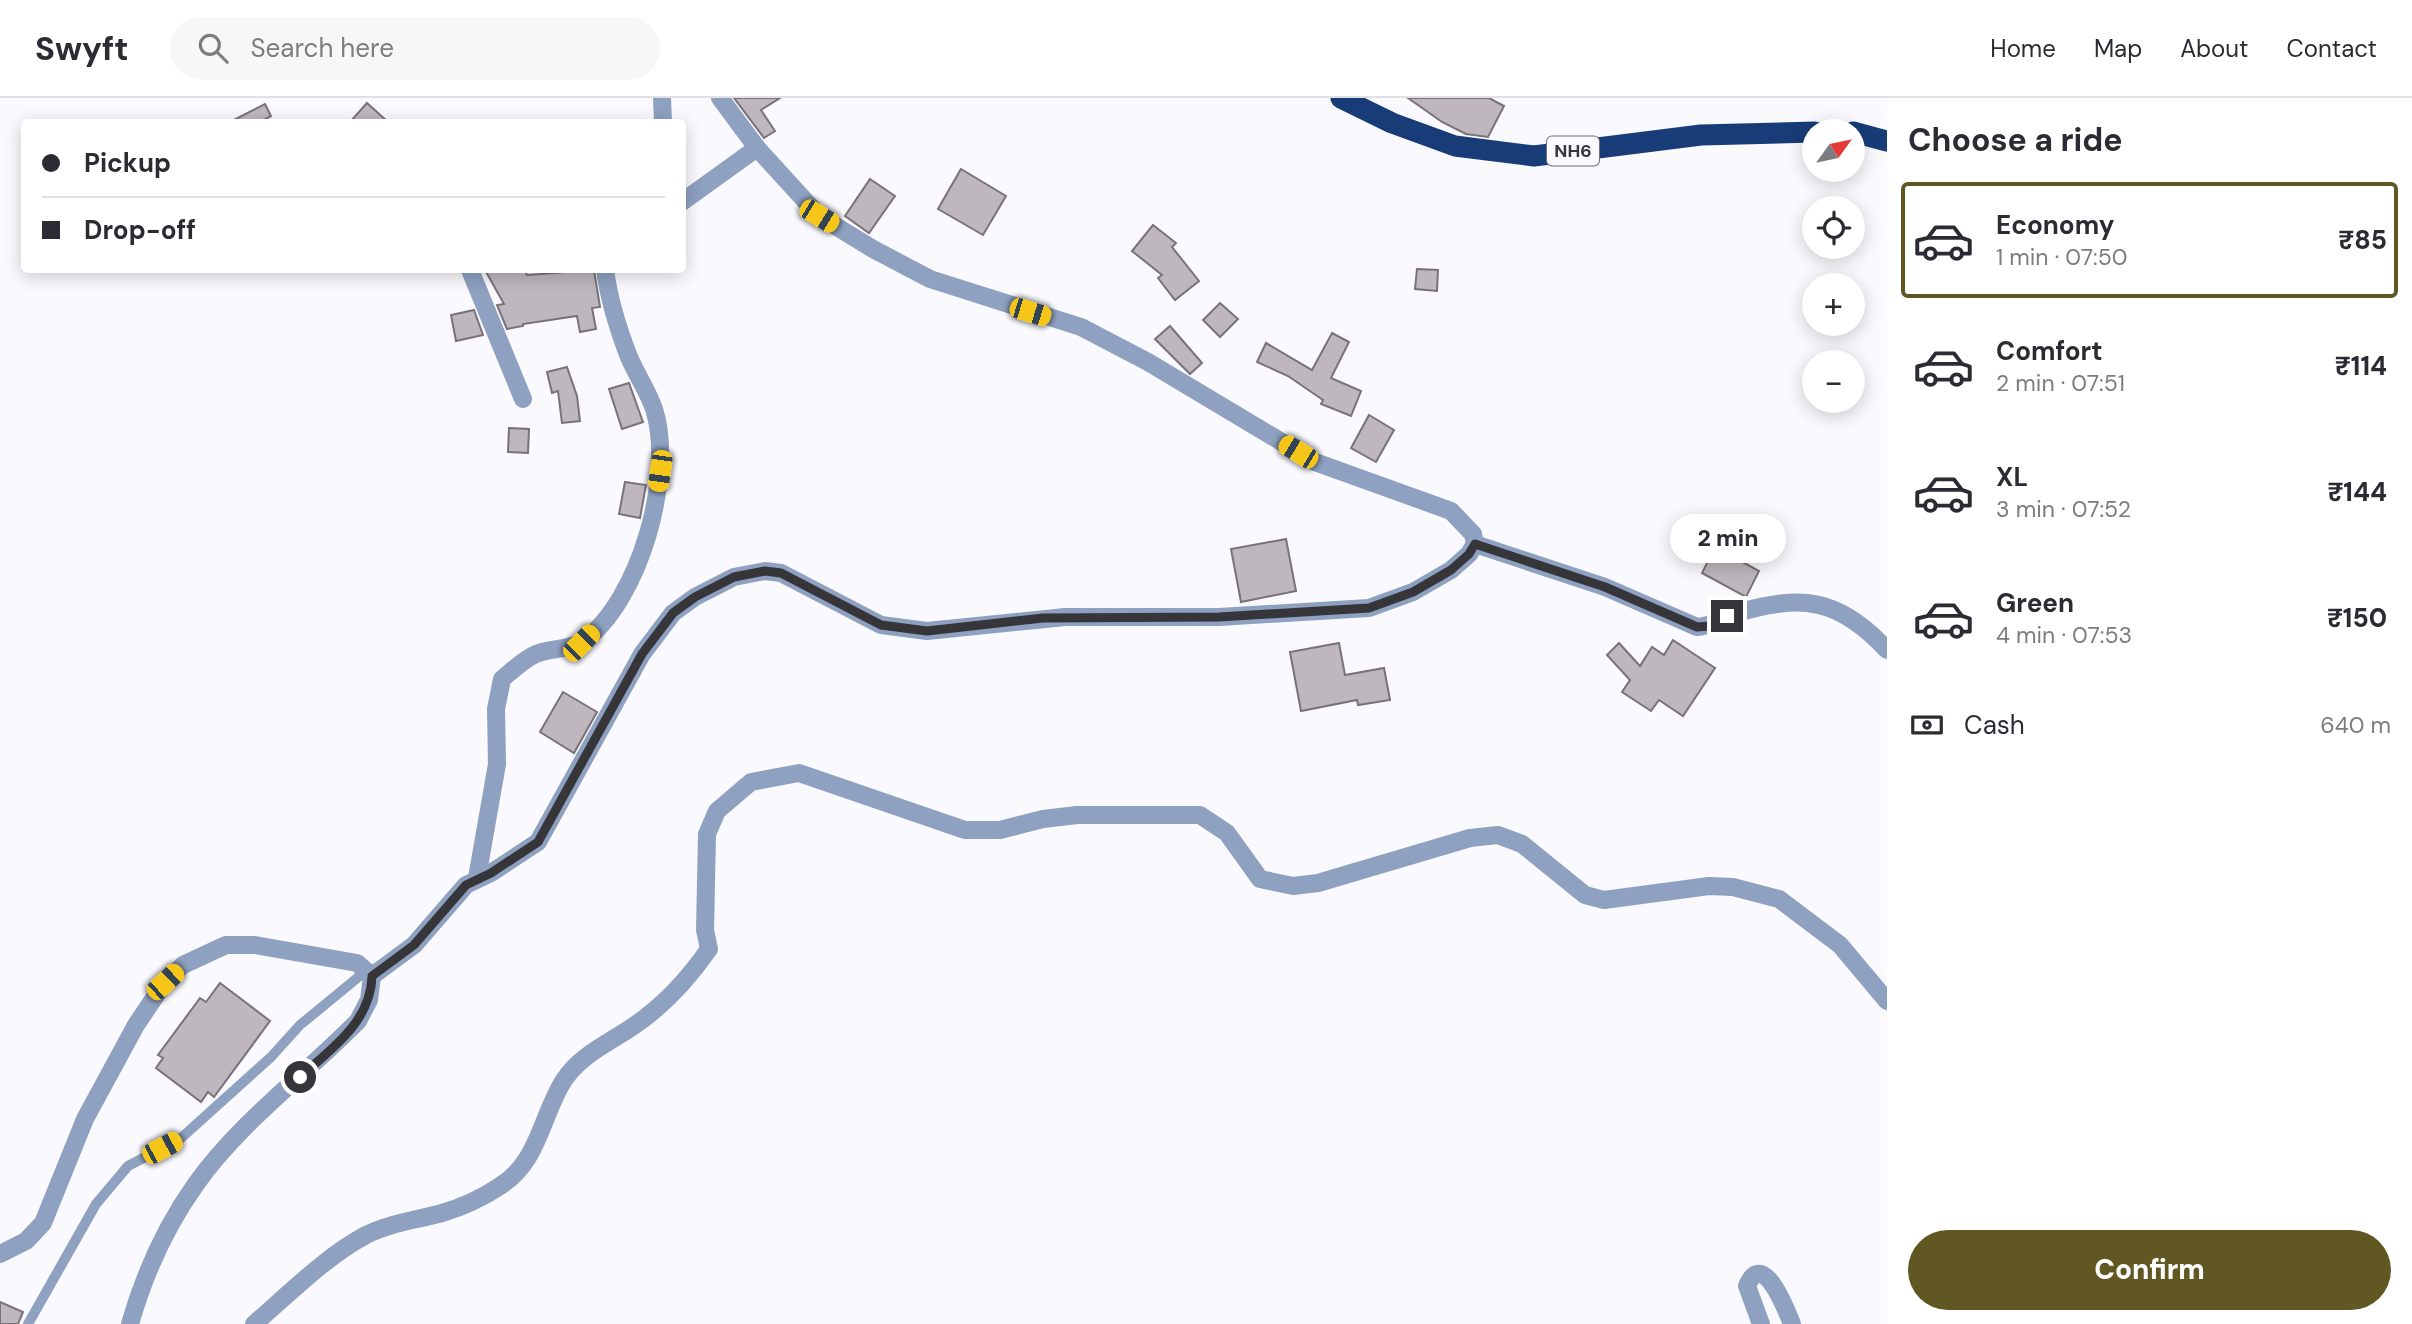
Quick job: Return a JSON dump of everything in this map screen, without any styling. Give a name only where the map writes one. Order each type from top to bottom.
[{"type":"highway","name":"NH6","points":[[1341,98],[1392,123],[1455,146],[1534,156],[1700,135],[1802,132]]},
{"type":"highway","points":[[1866,135],[1887,141]]},
{"type":"street","points":[[662,98],[663,119]]},
{"type":"street","points":[[370,973],[414,945],[466,885],[527,851],[546,832],[659,629],[695,597],[734,577],[765,571],[781,573],[881,625],[927,631],[1043,618],[1219,617],[1369,608],[1413,592],[1451,570],[1469,554],[1475,544],[1473,534],[1451,511],[1315,462],[1148,362],[1081,327],[930,279],[873,248],[819,216],[757,148],[720,98]]},
{"type":"street","points":[[686,199],[757,148]]},
{"type":"street","points":[[471,273],[523,399]]},
{"type":"street","points":[[477,878],[497,764],[496,709],[502,679],[536,654],[581,643],[615,608],[637,562],[654,509],[660,471],[659,427],[653,407],[629,357],[608,290],[605,273]]},
{"type":"street","points":[[1475,544],[1605,587],[1697,627],[1710,626],[1727,616],[1776,601],[1800,601],[1826,607],[1855,620],[1887,650]]},
{"type":"street","points":[[254,1324],[337,1254],[366,1235],[473,1201],[501,1186],[522,1169],[532,1155],[542,1124],[565,1079],[596,1049],[636,1024],[668,997],[709,949],[705,930],[707,834],[717,811],[732,796],[751,782],[768,777],[799,773],[965,830],[982,832],[1077,815],[1199,815],[1227,833],[1261,879],[1293,886],[1318,883],[1471,838],[1498,835],[1522,844],[1585,895],[1604,900],[1709,886],[1742,888],[1779,899],[1840,945],[1887,1001]]},
{"type":"street","points":[[0,1254],[26,1241],[43,1223],[85,1119],[135,1025],[165,982],[183,965],[226,945],[255,945],[357,963],[370,973]]},
{"type":"street","points":[[130,1324],[161,1241],[196,1184],[249,1126],[358,1021],[369,1000],[370,973]]},
{"type":"street","points":[[1761,1324],[1747,1286],[1752,1279],[1760,1276],[1769,1278],[1774,1285],[1792,1324]]},
{"type":"lane","points":[[28,1324],[96,1204],[128,1166],[180,1139],[271,1057],[300,1025],[370,973]]},
{"type":"building","points":[[734,98],[780,98],[761,110],[775,131],[764,138]]},
{"type":"building","points":[[1408,98],[1489,98],[1504,106],[1488,137],[1466,134],[1442,122]]},
{"type":"building","points":[[367,103],[385,119],[353,119]]},
{"type":"building","points":[[265,104],[271,116],[266,119],[236,119]]},
{"type":"building","points":[[961,169],[1006,196],[983,235],[938,209]]},
{"type":"building","points":[[870,179],[895,196],[869,233],[845,216]]},
{"type":"building","points":[[1153,225],[1176,243],[1172,247],[1199,281],[1175,300],[1158,278],[1162,275],[1132,251]]},
{"type":"building","points":[[1417,269],[1438,270],[1437,291],[1415,289]]},
{"type":"building","points":[[487,273],[594,273],[600,307],[592,308],[596,329],[580,332],[577,316],[507,329],[497,305],[504,304]]},
{"type":"building","points":[[1220,303],[1238,319],[1220,337],[1203,320]]},
{"type":"building","points":[[474,310],[483,335],[456,341],[451,315]]},
{"type":"building","points":[[1170,326],[1202,363],[1190,374],[1155,339]]},
{"type":"building","points":[[1332,333],[1349,342],[1331,378],[1361,391],[1351,416],[1321,404],[1323,400],[1288,376],[1257,362],[1266,343],[1312,370]]},
{"type":"building","points":[[567,367],[577,396],[580,421],[562,423],[558,391],[552,393],[547,372]]},
{"type":"building","points":[[629,383],[643,422],[622,429],[609,389]]},
{"type":"building","points":[[1369,415],[1394,430],[1376,462],[1351,448]]},
{"type":"building","points":[[509,428],[529,429],[528,453],[508,452]]},
{"type":"building","points":[[625,482],[646,485],[640,518],[619,514]]},
{"type":"building","points":[[1286,539],[1296,591],[1241,602],[1231,549]]},
{"type":"building","points":[[1715,547],[1759,571],[1746,597],[1702,573]]},
{"type":"building","points":[[1673,640],[1715,668],[1683,716],[1659,700],[1651,711],[1622,692],[1630,680],[1607,655],[1619,643],[1640,666],[1652,647],[1664,655]]},
{"type":"building","points":[[1339,643],[1345,675],[1384,668],[1390,700],[1358,705],[1357,700],[1301,711],[1290,652]]},
{"type":"building","points":[[563,692],[597,712],[574,753],[540,732]]},
{"type":"building","points":[[220,983],[270,1021],[214,1097],[208,1092],[201,1102],[156,1068],[163,1058],[158,1055],[200,998],[206,1002]]},
{"type":"building","points":[[0,1302],[23,1312],[18,1324],[0,1324]]},
{"type":"route","points":[[300,1077],[358,1021],[369,1000],[372,976],[414,945],[466,885],[491,873],[538,842],[546,832],[642,654],[659,629],[673,613],[695,597],[734,577],[765,571],[781,573],[851,607],[881,625],[927,631],[1043,618],[1219,617],[1369,608],[1413,592],[1451,570],[1469,554],[1475,544],[1525,558],[1605,587],[1697,627],[1710,626],[1727,616]]}]
